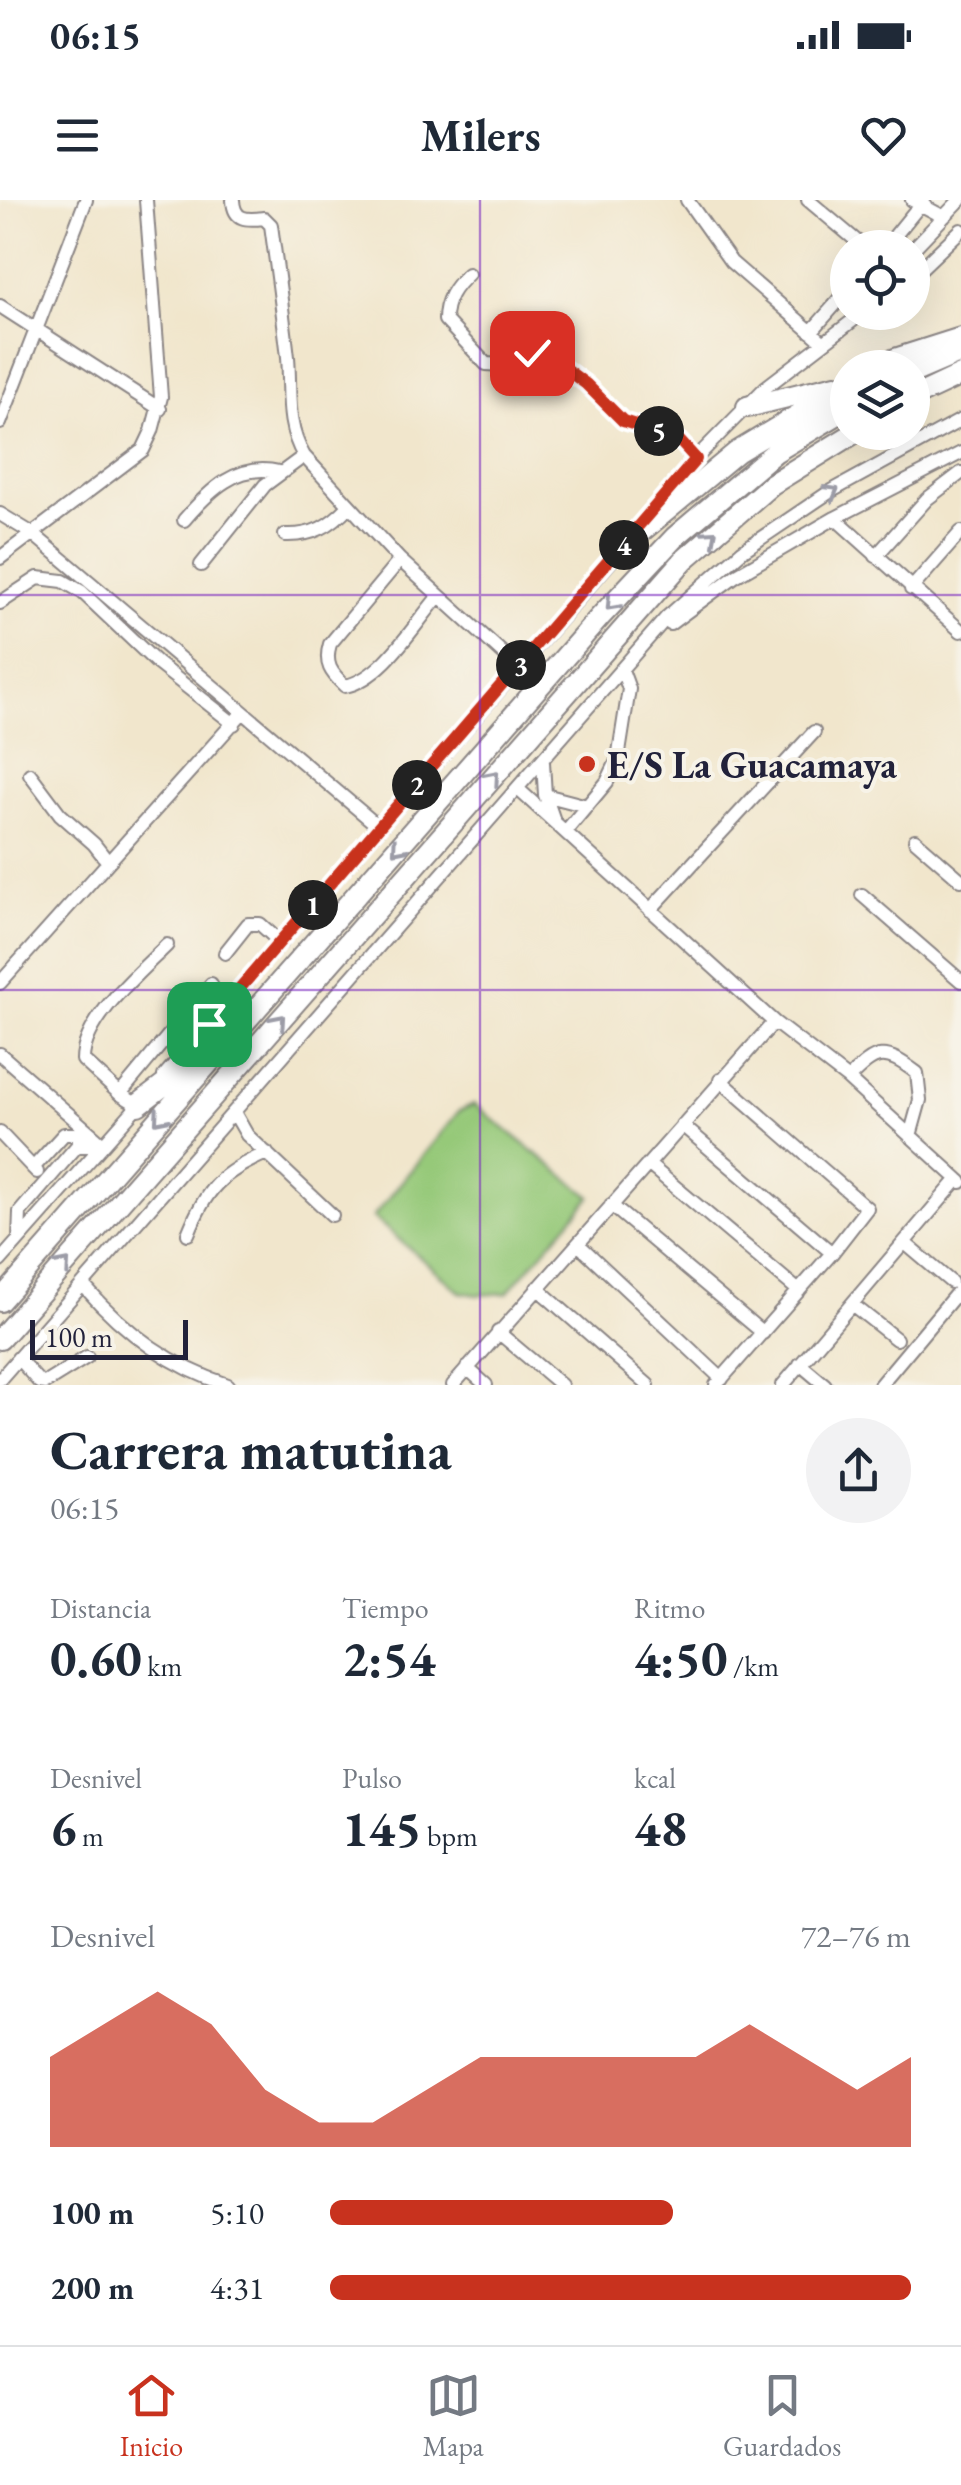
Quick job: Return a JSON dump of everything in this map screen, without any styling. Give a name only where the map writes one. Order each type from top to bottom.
[{"type":"highway","points":[[923,350],[961,338]]},
{"type":"highway","points":[[930,365],[961,352]]},
{"type":"highway","points":[[930,390],[961,375]]},
{"type":"highway","points":[[747,407],[830,387]]},
{"type":"highway","points":[[620,550],[737,452],[830,394]]},
{"type":"highway","points":[[0,1301],[675,536],[775,452],[830,419]]},
{"type":"highway","points":[[0,1339],[684,560],[772,484],[830,448]]},
{"type":"highway","points":[[129,1100],[243,1024]]},
{"type":"street","points":[[0,423],[86,200]]},
{"type":"street","points":[[0,558],[142,450],[160,409],[146,200]]},
{"type":"street","points":[[232,200],[238,216],[245,220],[264,218],[272,224],[288,362],[290,420],[304,456],[400,560],[518,668]]},
{"type":"street","points":[[687,200],[731,262],[823,342]]},
{"type":"street","points":[[808,200],[844,230]]},
{"type":"street","points":[[930,231],[960,200]]},
{"type":"street","points":[[898,230],[919,202],[944,217]]},
{"type":"street","points":[[930,260],[961,230]]},
{"type":"street","points":[[468,274],[454,286],[445,308],[445,320],[486,364],[502,366],[532,353],[551,358],[586,384],[623,421],[677,438],[696,459]]},
{"type":"street","points":[[0,306],[160,409]]},
{"type":"street","points":[[811,332],[830,310]]},
{"type":"street","points":[[823,342],[835,330]]},
{"type":"street","points":[[129,1100],[280,944],[696,459],[747,407],[839,330]]},
{"type":"street","points":[[0,1379],[667,617],[742,551],[828,494],[961,420]]},
{"type":"street","points":[[648,639],[735,576],[835,518],[959,455]]},
{"type":"street","points":[[201,564],[265,484],[304,456]]},
{"type":"street","points":[[184,520],[220,482],[247,471],[279,472]]},
{"type":"street","points":[[876,556],[927,498],[961,474]]},
{"type":"street","points":[[285,535],[307,536],[322,529],[349,506]]},
{"type":"street","points":[[0,514],[33,534],[379,827]]},
{"type":"street","points":[[835,518],[911,589],[958,623]]},
{"type":"street","points":[[911,589],[961,532]]},
{"type":"street","points":[[400,560],[330,644],[327,655],[331,674],[346,686],[368,676],[440,596]]},
{"type":"street","points":[[0,602],[38,578],[63,581],[82,592],[158,664],[234,724]]},
{"type":"street","points":[[566,831],[607,782],[622,746],[629,689],[622,670]]},
{"type":"street","points":[[0,983],[243,712]]},
{"type":"street","points":[[650,910],[814,732]]},
{"type":"street","points":[[543,762],[545,795],[554,820]]},
{"type":"street","points":[[30,774],[60,814],[108,862]]},
{"type":"street","points":[[519,790],[774,1022],[848,1079],[959,1181],[782,1385]]},
{"type":"street","points":[[545,795],[587,806]]},
{"type":"street","points":[[914,840],[961,880]]},
{"type":"street","points":[[862,895],[961,981]]},
{"type":"street","points":[[225,952],[248,924],[260,924],[280,944]]},
{"type":"street","points":[[129,1100],[83,1060],[84,1044],[108,1008],[167,945]]},
{"type":"street","points":[[0,1260],[103,1144],[129,1100],[211,984]]},
{"type":"street","points":[[453,1385],[774,1022]]},
{"type":"street","points":[[0,1054],[103,1144]]},
{"type":"street","points":[[848,1079],[874,1055],[887,1054],[917,1073],[920,1100],[910,1136]]},
{"type":"street","points":[[578,1244],[719,1382],[832,1253],[867,1208],[720,1080]]},
{"type":"street","points":[[235,1114],[247,1135],[332,1215]]},
{"type":"street","points":[[682,1125],[832,1253]]},
{"type":"street","points":[[0,1133],[46,1182]]},
{"type":"street","points":[[34,1168],[64,1134],[74,1134],[86,1144]]},
{"type":"street","points":[[19,1240],[20,1212],[77,1146],[103,1144]]},
{"type":"street","points":[[188,1234],[211,1188],[221,1177],[267,1153]]},
{"type":"street","points":[[648,1164],[799,1291]]},
{"type":"street","points":[[611,1205],[762,1333]]},
{"type":"street","points":[[880,1385],[956,1285],[906,1244]]},
{"type":"street","points":[[84,1286],[138,1338],[194,1374],[228,1385]]},
{"type":"street","points":[[537,1288],[648,1385]]},
{"type":"street","points":[[852,1305],[896,1339]]},
{"type":"street","points":[[498,1332],[561,1385]]},
{"type":"street","points":[[18,1358],[39,1382],[46,1383],[87,1357]]},
{"type":"street","points":[[800,1364],[825,1385]]},
{"type":"street","points":[[468,1368],[486,1385]]},
{"type":"green space","points":[[474,1104],[591,1197],[507,1293],[460,1292],[373,1217],[459,1111]]},
{"type":"place","name":"E/S La Guacamaya","points":[[587,764]]},
{"type":"route","points":[[209,1024],[696,459],[677,438],[623,421],[586,384],[551,358],[532,353]]}]
